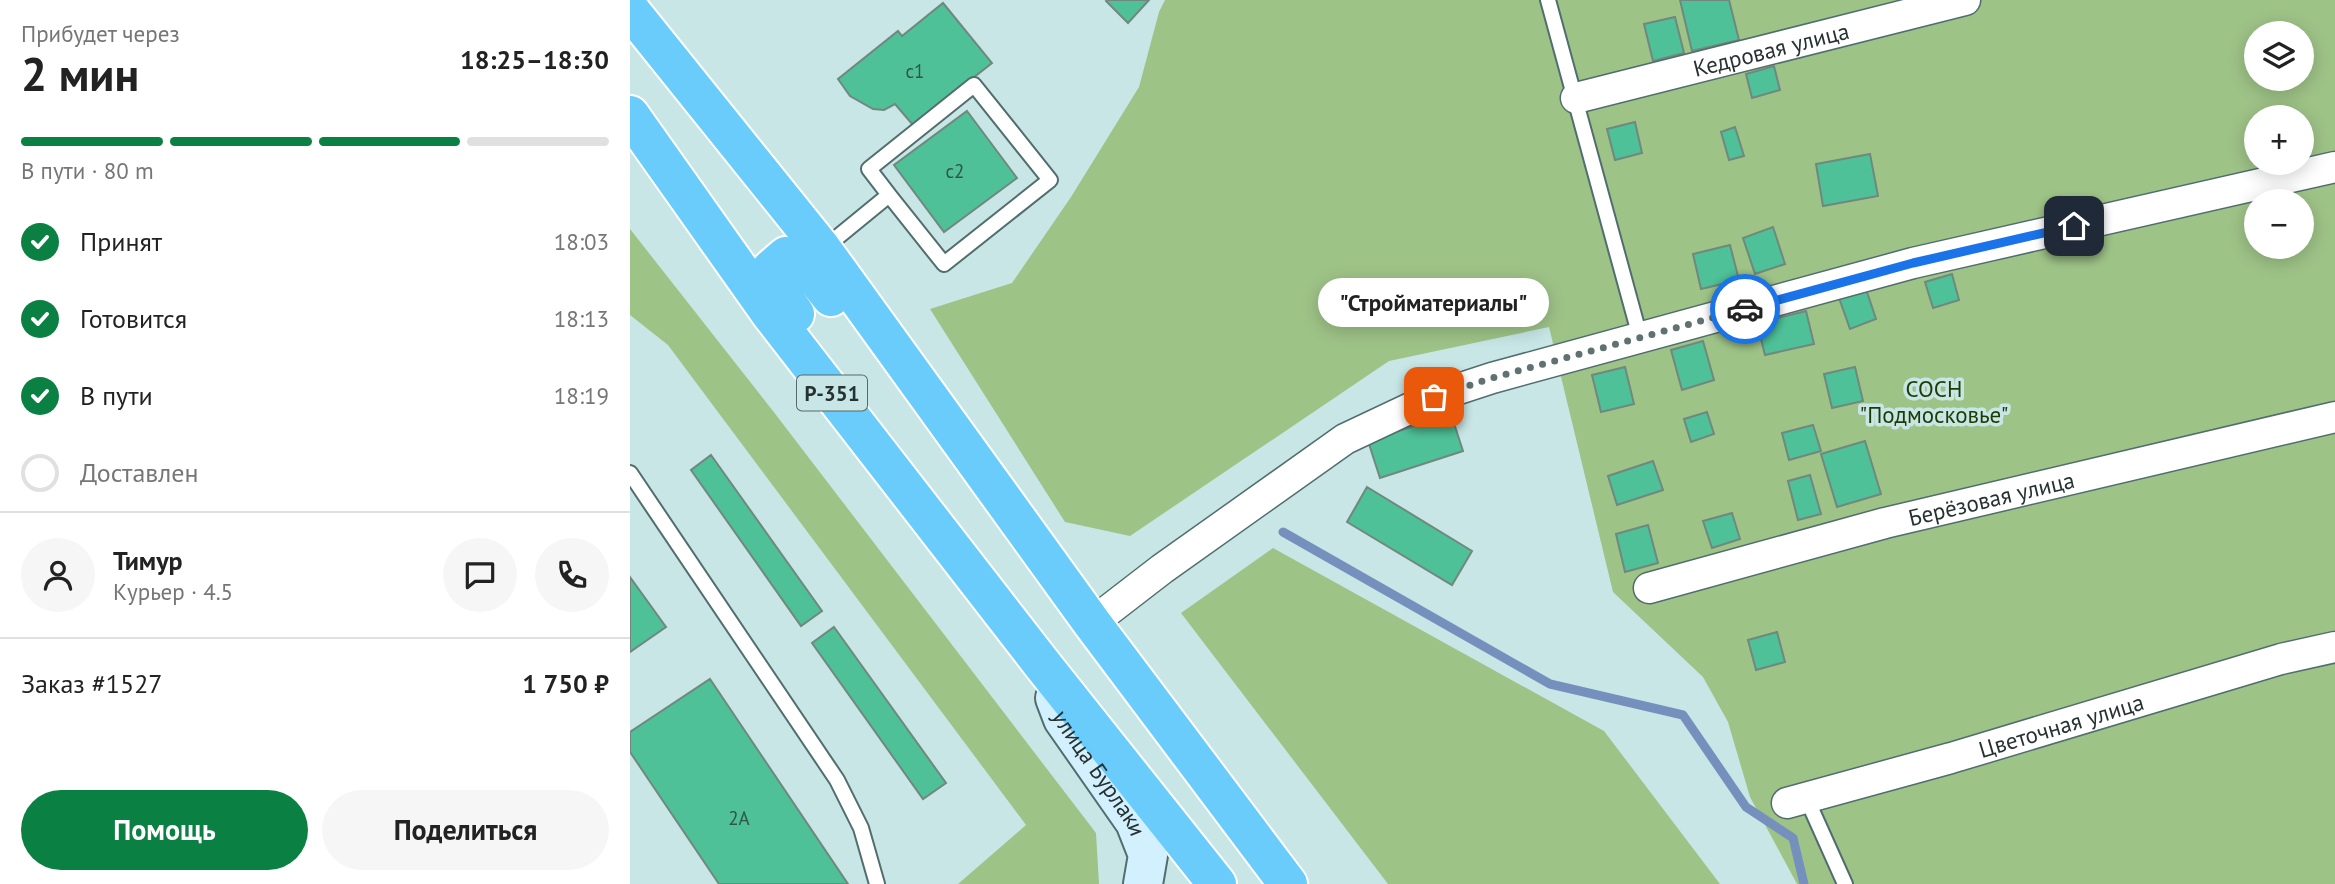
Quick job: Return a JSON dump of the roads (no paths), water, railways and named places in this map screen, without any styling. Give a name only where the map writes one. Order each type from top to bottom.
[{"type":"highway","points":[[630,10],[822,249],[1092,623],[1288,884]]},
{"type":"highway","name":"Р-351","points":[[630,115],[770,313],[1042,664],[1217,884]]},
{"type":"highway","points":[[974,460],[942,439],[801,260],[786,256],[771,269],[771,281],[924,481],[1002,612]]},
{"type":"street","name":"Кедровая улица","points":[[1576,98],[1965,0]]},
{"type":"street","points":[[1092,623],[1162,569],[1345,439],[1434,397],[1564,358],[1913,263],[2335,167]]},
{"type":"street","name":"Берёзовая улица","points":[[1649,588],[1885,523],[2335,416]]},
{"type":"street","name":"Цветочная улица","points":[[1797,800],[1951,758],[2281,659],[2335,647]]},
{"type":"street","name":"улица Бурлаки","points":[[1042,664],[1063,719],[1135,822],[1148,855],[1143,884]]},
{"type":"lane","points":[[1548,0],[1640,337]]},
{"type":"lane","points":[[974,86],[1050,180],[944,264],[890,195],[869,169],[974,86]]},
{"type":"lane","points":[[822,249],[890,195]]},
{"type":"lane","points":[[630,473],[837,780],[861,828],[877,884]]},
{"type":"lane","points":[[1797,800],[1845,884]]},
{"type":"waterway","points":[[1283,532],[1550,684],[1683,715],[1746,807],[1793,838],[1804,884]]},
{"type":"place","name":"\"Стройматериалы\"","points":[[1434,397]]},
{"type":"park label","name":"СОСН \"Подмосковье\"","points":[[1934,401]]}]
